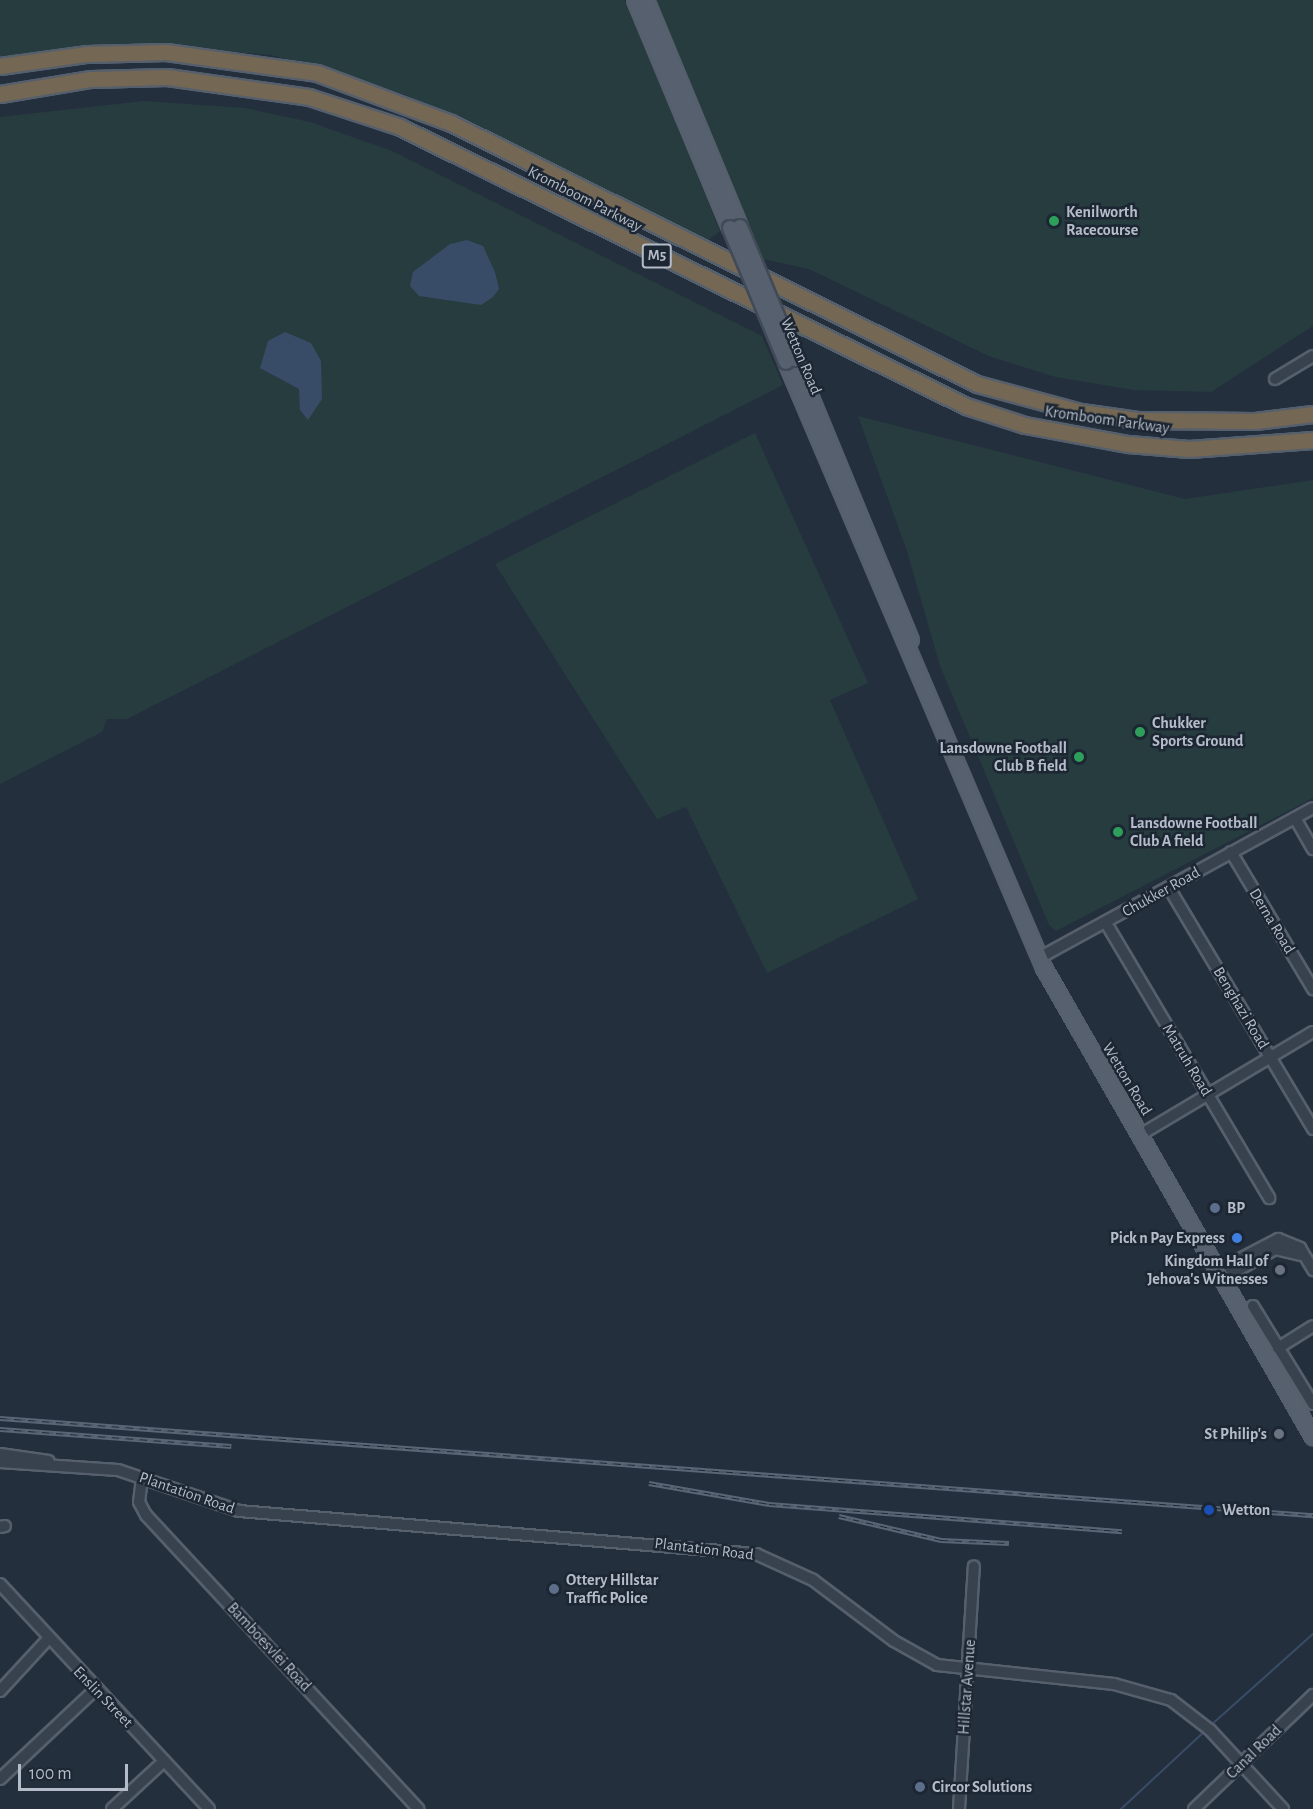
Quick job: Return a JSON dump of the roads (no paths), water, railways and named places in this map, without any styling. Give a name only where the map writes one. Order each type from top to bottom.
[{"type":"highway","name":"Kromboom Parkway","points":[[0,66],[87,54],[166,52],[236,57],[317,73],[452,123],[977,384],[1081,412],[1137,420],[1213,423],[1313,414]]},
{"type":"highway","name":"Kromboom Parkway","points":[[0,94],[67,82],[157,77],[233,82],[309,97],[400,127],[966,406],[1035,427],[1128,444],[1189,449],[1313,440]]},
{"type":"main road","name":"Wetton Road","points":[[635,0],[735,227],[1040,958],[1313,1437]]},
{"type":"main road","name":"Wetton Road","points":[[646,0],[735,227]]},
{"type":"street","points":[[1275,379],[1313,356]]},
{"type":"street","name":"Chukker Road","points":[[1040,958],[1313,808]]},
{"type":"street","points":[[1294,818],[1313,849]]},
{"type":"street","name":"Derna Road","points":[[1231,852],[1313,989]]},
{"type":"street","name":"Benghazi Road","points":[[1169,888],[1313,1129]]},
{"type":"street","name":"Matruh Road","points":[[1106,923],[1269,1198]]},
{"type":"street","points":[[1140,1135],[1313,1032]]},
{"type":"street","points":[[1221,1274],[1278,1239],[1300,1248],[1312,1268]]},
{"type":"street","points":[[1253,1306],[1313,1404]]},
{"type":"street","points":[[1278,1348],[1313,1326]]},
{"type":"street","name":"Plantation Road","points":[[0,1454],[142,1478],[239,1511],[745,1552],[807,1576],[916,1655],[968,1671],[1152,1693],[1200,1721],[1283,1809]]},
{"type":"street","name":"Plantation Road","points":[[0,1462],[52,1462]]},
{"type":"street","name":"Bamboesvlei Road","points":[[142,1478],[139,1502],[146,1515],[418,1809]]},
{"type":"street","name":"Hillstar Avenue","points":[[959,1809],[974,1566]]},
{"type":"street","name":"Enslin Street","points":[[0,1584],[48,1639],[208,1809]]},
{"type":"street","points":[[0,1691],[48,1639]]},
{"type":"street","points":[[0,1779],[96,1689]]},
{"type":"street","name":"Canal Road","points":[[1194,1809],[1313,1695]]},
{"type":"street","points":[[112,1809],[164,1761]]},
{"type":"water","points":[[467,240],[483,246],[495,272],[499,289],[493,297],[481,305],[419,296],[410,286],[413,272],[450,244]]},
{"type":"water","points":[[285,332],[311,343],[321,361],[322,399],[308,420],[300,410],[299,389],[260,368],[268,341]]},
{"type":"waterway","points":[[1210,1726],[1313,1634]]},
{"type":"waterway","points":[[1121,1809],[1206,1730]]},
{"type":"railway","points":[[0,1418],[1313,1515]]},
{"type":"railway","points":[[0,1429],[231,1446]]},
{"type":"railway","points":[[649,1483],[769,1504],[1122,1531]]},
{"type":"railway","points":[[839,1516],[941,1540],[1009,1543]]},
{"type":"place","name":"Kenilworth Racecourse","points":[[1054,221]]},
{"type":"place","name":"Chukker Sports Ground","points":[[1140,732]]},
{"type":"place","name":"Lansdowne Football Club B field","points":[[1079,757]]},
{"type":"place","name":"Lansdowne Football Club A field","points":[[1118,832]]},
{"type":"place","name":"BP","points":[[1215,1208]]},
{"type":"place","name":"Pick n Pay Express","points":[[1237,1238]]},
{"type":"place","name":"Kingdom Hall of Jehova's Witnesses","points":[[1280,1270]]},
{"type":"place","name":"St Philip's","points":[[1279,1434]]},
{"type":"place","name":"Wetton","points":[[1209,1510]]},
{"type":"place","name":"Ottery Hillstar Traffic Police","points":[[554,1589]]},
{"type":"place","name":"Circor Solutions","points":[[920,1787]]}]
